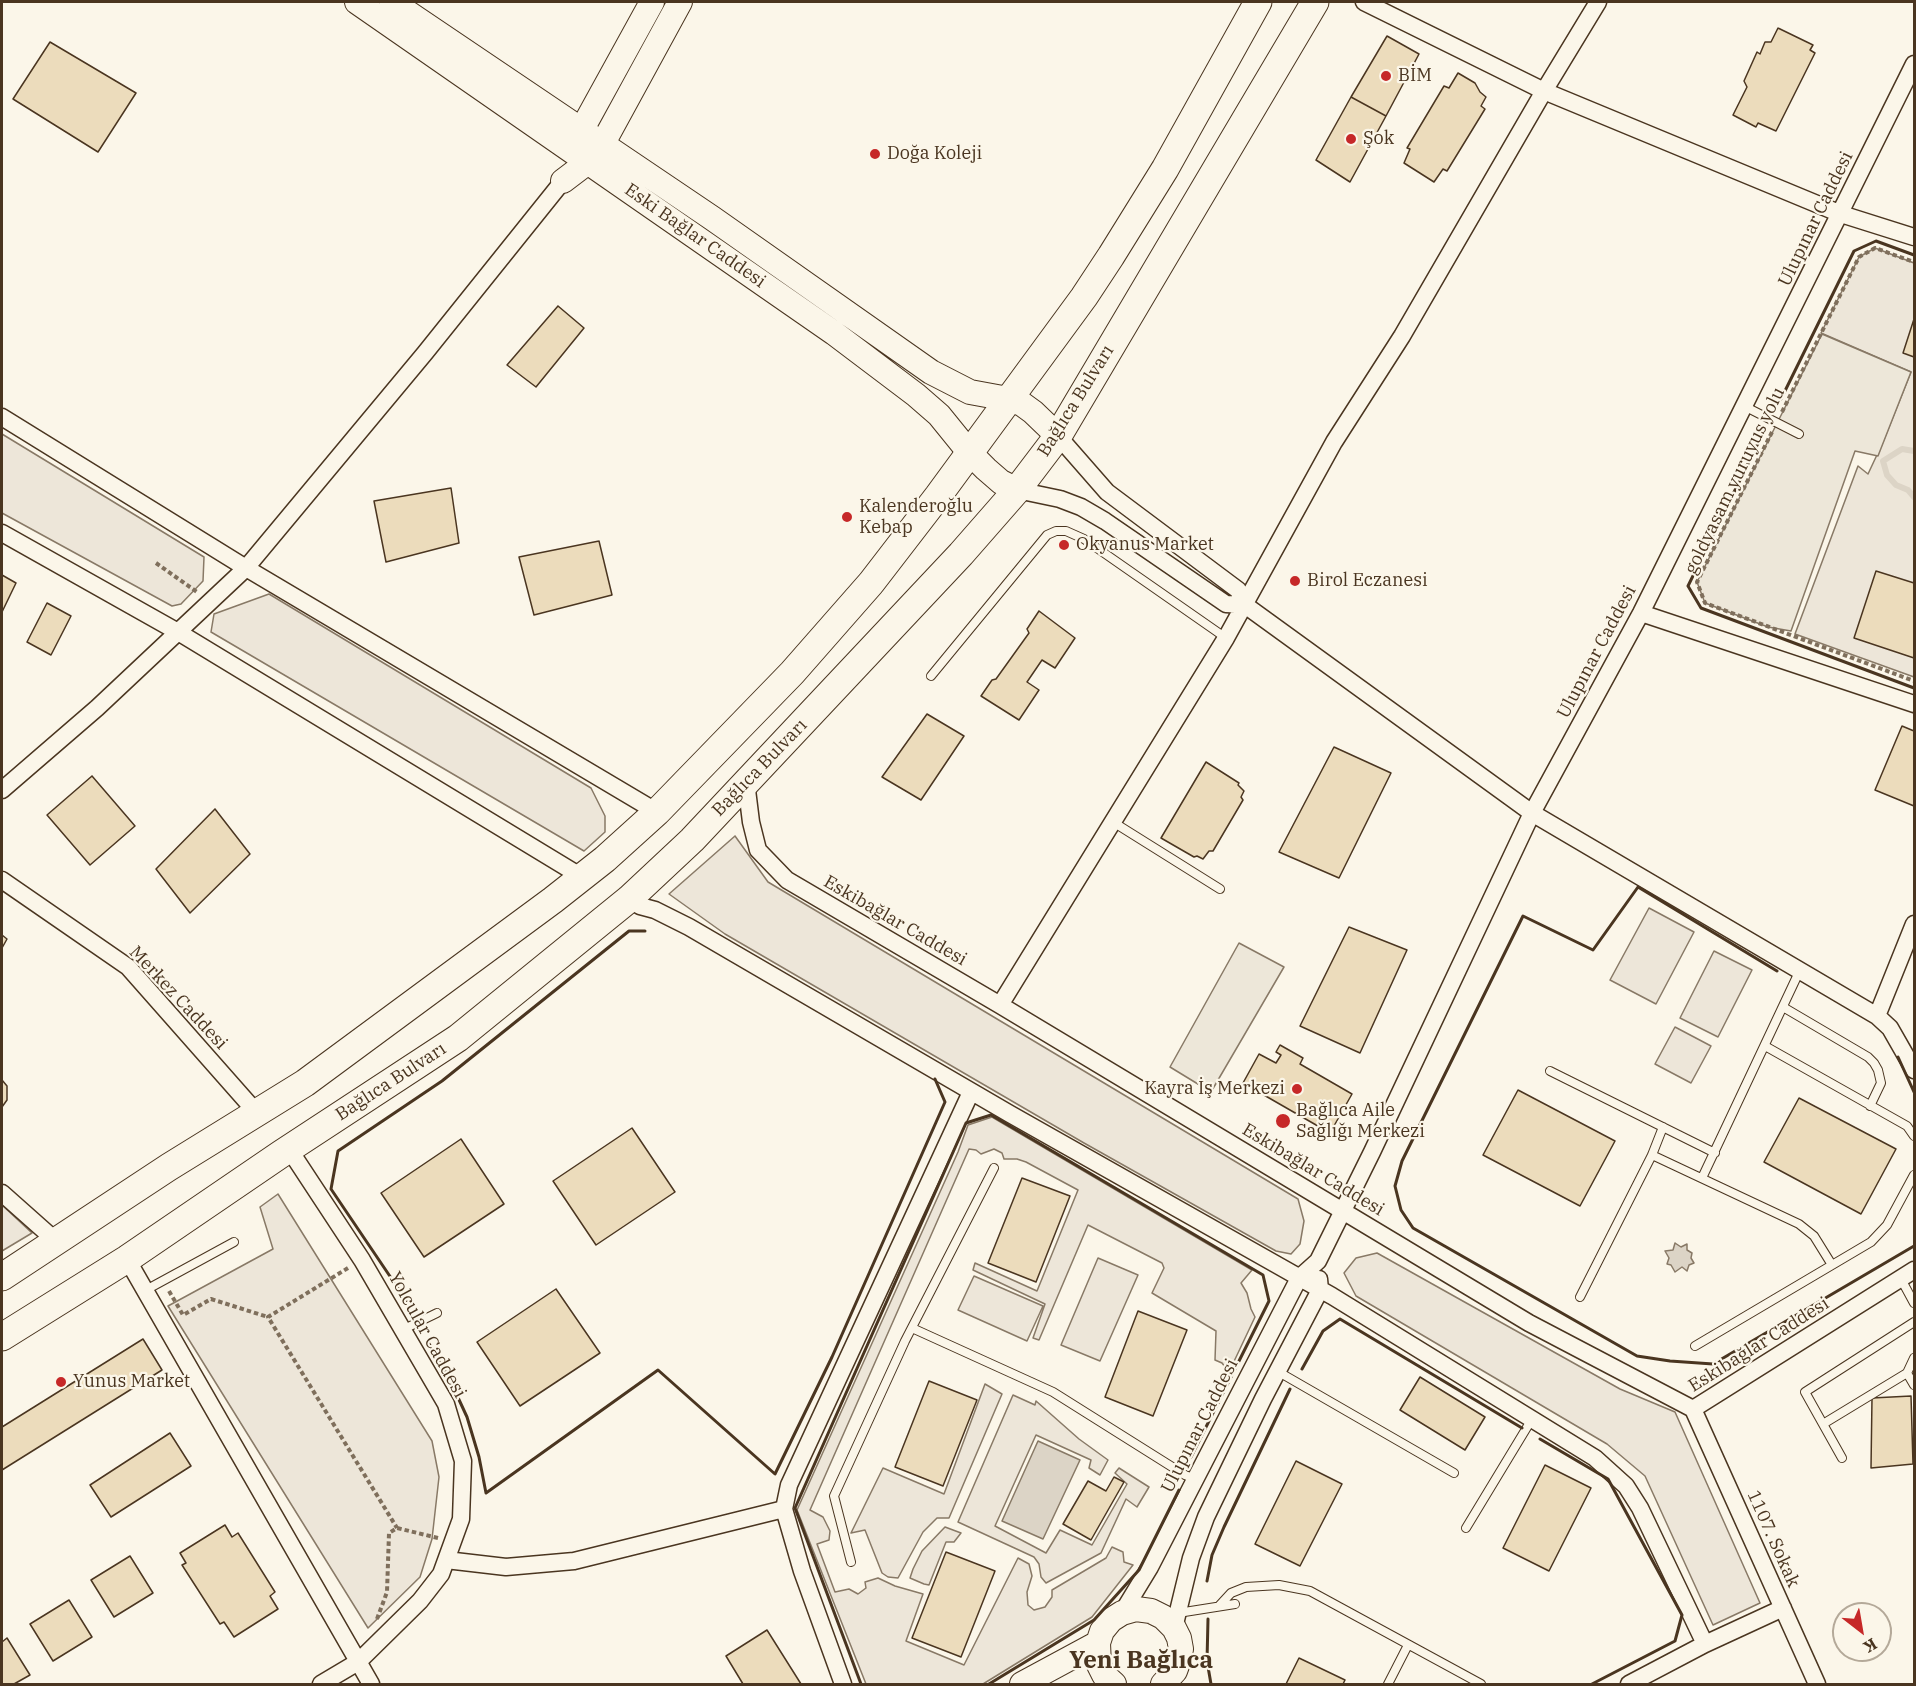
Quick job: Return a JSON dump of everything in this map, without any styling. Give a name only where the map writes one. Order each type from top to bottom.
[{"type":"main road","points":[[2,1277],[256,1112],[305,1083],[582,877],[657,812],[792,673],[871,583],[969,452],[1084,297],[1111,256],[1165,169],[1258,2]]},
{"type":"main road","name":"Bağlıca Bulvarı","points":[[2,1337],[127,1259],[458,1038],[629,899],[692,840],[961,554],[1017,490],[1058,436],[1315,2]]},
{"type":"street","name":"Eski Bağlar Caddesi","points":[[357,2],[585,147],[907,388],[939,416],[969,452],[1001,482],[1017,490]]},
{"type":"street","points":[[392,2],[585,147],[712,218],[931,372],[970,392],[1008,399],[1033,412],[1058,436],[1107,492],[1238,590],[1245,605],[1533,813],[1877,1016],[1890,1028],[1914,1070]]},
{"type":"street","points":[[585,147],[652,2]]},
{"type":"street","points":[[2,790],[97,708],[246,568],[425,353],[563,181],[680,2]]},
{"type":"street","points":[[1364,2],[1544,91],[1841,214],[1914,237]]},
{"type":"street","points":[[1000,1005],[1226,638],[1334,442],[1402,336],[1598,2]]},
{"type":"street","name":"Ulupınar Caddesi","points":[[1122,1613],[1150,1567],[1299,1278],[1318,1261],[1533,813],[1641,614],[1914,64]]},
{"type":"street","points":[[2,417],[246,568],[657,812]]},
{"type":"street","points":[[1017,490],[1060,499],[1081,507],[1105,520],[1226,604],[1245,605]]},
{"type":"street","points":[[2,533],[178,632],[582,877]]},
{"type":"street","points":[[1641,614],[1914,704]]},
{"type":"street","name":"Eskibağlar Caddesi","points":[[746,782],[751,822],[758,850],[787,880],[1000,1005],[1529,1323],[1694,1409],[1908,1275]]},
{"type":"street","name":"Merkez Caddesi","points":[[2,880],[128,968],[256,1112]]},
{"type":"street","points":[[629,899],[689,927],[971,1092],[1320,1290],[1595,1458],[1626,1486],[1640,1508],[1705,1644]]},
{"type":"street","points":[[1877,1016],[1914,925]]},
{"type":"street","points":[[843,1684],[802,1571],[783,1509],[789,1485],[971,1092]]},
{"type":"street","name":"Yolcular Caddesi","points":[[289,1149],[362,1260],[446,1404],[463,1461],[461,1519],[441,1574],[420,1601],[358,1662],[321,1684]]},
{"type":"street","points":[[2,1193],[56,1241]]},
{"type":"street","points":[[127,1259],[371,1684]]},
{"type":"street","points":[[1184,1684],[1175,1620],[1191,1558],[1206,1517],[1277,1371],[1320,1290],[1318,1261]]},
{"type":"street","name":"1107. Sokak","points":[[1694,1409],[1817,1684]]},
{"type":"street","points":[[446,1560],[506,1567],[574,1561],[783,1509]]},
{"type":"street","points":[[1629,1684],[1705,1644],[1783,1608]]},
{"type":"street","points":[[1111,1684],[1099,1665],[1098,1643],[1102,1631],[1111,1620],[1122,1613],[1136,1609],[1151,1611],[1175,1620]]},
{"type":"street","points":[[1022,1684],[1098,1643]]},
{"type":"street","points":[[1163,1684],[1175,1671],[1179,1660]]},
{"type":"lane","points":[[1744,406],[1799,434]]},
{"type":"lane","points":[[931,676],[1047,535],[1056,531],[1066,531],[1084,539],[1226,638]]},
{"type":"lane","points":[[1113,822],[1220,889]]},
{"type":"lane","points":[[1702,1178],[1800,970]]},
{"type":"lane","points":[[1783,1007],[1868,1057],[1874,1063],[1881,1083],[1870,1106]]},
{"type":"lane","points":[[1765,1046],[1907,1126],[1914,1136]]},
{"type":"lane","points":[[1550,1071],[1715,1153]]},
{"type":"lane","points":[[1580,1297],[1652,1155],[1663,1127]]},
{"type":"lane","points":[[1652,1155],[1799,1224],[1819,1243],[1832,1265]]},
{"type":"lane","points":[[851,1562],[834,1496],[912,1328],[994,1167]]},
{"type":"lane","points":[[1695,1346],[1871,1242],[1887,1226],[1914,1175]]},
{"type":"lane","points":[[144,1290],[234,1242]]},
{"type":"lane","points":[[1908,1275],[1914,1303]]},
{"type":"lane","points":[[402,1330],[437,1313]]},
{"type":"lane","points":[[1842,1458],[1805,1392],[1914,1322]]},
{"type":"lane","points":[[912,1328],[1053,1392],[1185,1475],[1195,1479]]},
{"type":"lane","points":[[1823,1424],[1907,1373],[1914,1358]]},
{"type":"lane","points":[[1277,1371],[1454,1473]]},
{"type":"lane","points":[[1907,1373],[1914,1385]]},
{"type":"lane","points":[[1466,1528],[1532,1419]]},
{"type":"lane","points":[[1219,1606],[1224,1598],[1238,1589],[1263,1585],[1295,1587],[1310,1591],[1481,1684]]},
{"type":"lane","points":[[1175,1620],[1219,1606],[1235,1604]]},
{"type":"lane","points":[[1388,1684],[1408,1645]]},
{"type":"path","name":"goldyasam yuruyus yolu","points":[[1914,262],[1875,248],[1858,257],[1697,582],[1705,603],[1914,681]]},
{"type":"path","points":[[156,563],[210,601]]},
{"type":"path","points":[[268,1317],[362,1260]]},
{"type":"path","points":[[163,1280],[183,1315],[211,1299],[268,1317],[397,1528],[453,1542]]},
{"type":"path","points":[[379,1641],[377,1617],[387,1592],[389,1533],[397,1528]]},
{"type":"shaded area","points":[[1875,248],[1914,263],[1914,677],[1795,634],[1858,466],[1868,474],[1911,372],[1821,333],[1859,257]]},
{"type":"shaded area","points":[[1822,334],[1911,372],[1878,456],[1855,451],[1791,631],[1768,627],[1705,603],[1697,582]]},
{"type":"shaded area","points":[[2,434],[204,557],[203,581],[181,604],[172,606],[2,513]]},
{"type":"shaded area","points":[[269,594],[591,788],[605,816],[605,832],[584,851],[211,632],[214,614]]},
{"type":"shaded area","points":[[735,836],[768,882],[1298,1199],[1304,1221],[1300,1244],[1291,1254],[1276,1251],[1084,1143],[725,934],[669,894]]},
{"type":"shaded area","points":[[1649,908],[1694,932],[1656,1004],[1610,980]]},
{"type":"shaded area","points":[[1239,943],[1284,967],[1211,1092],[1170,1067]]},
{"type":"shaded area","points":[[1714,951],[1752,970],[1718,1037],[1680,1018]]},
{"type":"shaded area","points":[[1675,1027],[1711,1046],[1691,1083],[1655,1064]]},
{"type":"shaded area","points":[[992,1117],[1252,1270],[1241,1283],[1255,1317],[1229,1372],[1222,1363],[1215,1360],[1216,1331],[1152,1293],[1164,1268],[1162,1263],[1088,1225],[1039,1340],[1033,1338],[1045,1304],[973,1270],[975,1263],[1037,1291],[1078,1190],[1026,1162],[1004,1159],[1002,1153],[994,1149],[981,1154],[969,1149],[810,1510],[823,1517],[830,1531],[829,1540],[817,1544],[835,1592],[849,1589],[858,1594],[866,1588],[865,1582],[878,1578],[895,1586],[923,1594],[906,1641],[964,1665],[1018,1558],[1029,1564],[1032,1576],[1027,1592],[1028,1605],[1034,1610],[1045,1607],[1052,1597],[1052,1590],[1106,1558],[1112,1547],[1123,1552],[1124,1562],[1133,1565],[1092,1617],[983,1684],[866,1684],[797,1510],[958,1152],[968,1125]]},
{"type":"shaded area","points":[[278,1194],[432,1441],[439,1477],[432,1539],[420,1577],[368,1628],[168,1306],[273,1249],[260,1207]]},
{"type":"shaded area","points":[[2,1205],[32,1233],[2,1251]]},
{"type":"shaded area","points":[[1675,1243],[1681,1247],[1687,1244],[1687,1250],[1692,1253],[1691,1258],[1694,1263],[1689,1265],[1687,1271],[1682,1267],[1675,1272],[1671,1265],[1667,1264],[1669,1258],[1665,1251],[1673,1250]]},
{"type":"shaded area","points":[[1377,1253],[1620,1389],[1675,1412],[1760,1603],[1713,1625],[1645,1476],[1607,1444],[1356,1296],[1344,1273],[1356,1258]]},
{"type":"shaded area","points":[[1098,1258],[1138,1275],[1100,1361],[1061,1345]]},
{"type":"shaded area","points":[[974,1276],[1043,1306],[1027,1341],[958,1310]]},
{"type":"shaded area","points":[[985,1384],[1002,1394],[949,1518],[937,1518],[923,1532],[898,1578],[888,1577],[882,1573],[865,1530],[851,1533],[883,1468],[944,1494]]},
{"type":"shaded area","points":[[1013,1395],[1035,1405],[1036,1401],[1079,1439],[1108,1460],[1100,1475],[1089,1468],[1091,1460],[1036,1435],[995,1526],[1046,1553],[1060,1530],[1092,1545],[1127,1484],[1115,1473],[1119,1468],[1149,1487],[1137,1507],[1126,1499],[1101,1553],[1046,1583],[1041,1577],[1039,1564],[1034,1557],[958,1522]]},
{"type":"shaded area","points":[[1038,1441],[1080,1460],[1043,1539],[1002,1521]]},
{"type":"shaded area","points":[[945,1527],[961,1533],[954,1542],[946,1542],[929,1585],[910,1578],[922,1551]]},
{"type":"building","points":[[1778,28],[1813,45],[1810,50],[1815,53],[1776,131],[1758,123],[1756,127],[1733,115],[1747,87],[1744,81],[1757,52],[1760,54],[1765,42],[1771,42]]},
{"type":"building","points":[[1387,36],[1419,54],[1386,116],[1351,97]]},
{"type":"building","points":[[50,42],[136,93],[98,152],[13,99]]},
{"type":"building","points":[[1458,73],[1475,83],[1486,97],[1481,106],[1485,109],[1447,171],[1443,169],[1434,182],[1404,163],[1410,149],[1407,148],[1444,86],[1449,88]]},
{"type":"building","points":[[1351,97],[1386,116],[1350,182],[1316,160]]},
{"type":"building","points":[[558,306],[584,328],[536,387],[507,365]]},
{"type":"building","points":[[1914,319],[1914,357],[1903,353]]},
{"type":"building","points":[[451,488],[459,543],[386,562],[374,501]]},
{"type":"building","points":[[599,541],[612,595],[534,615],[519,557]]},
{"type":"building","points":[[1876,571],[1914,583],[1914,658],[1854,638]]},
{"type":"building","points":[[2,575],[16,583],[2,612]]},
{"type":"building","points":[[47,603],[71,616],[51,655],[27,642]]},
{"type":"building","points":[[1039,611],[1075,638],[1055,668],[1042,660],[1027,682],[1039,690],[1019,720],[981,696],[1029,633],[1027,629]]},
{"type":"building","points":[[927,714],[964,736],[921,800],[882,777]]},
{"type":"building","points":[[1902,726],[1914,731],[1914,806],[1875,790]]},
{"type":"building","points":[[1334,747],[1391,773],[1339,878],[1279,852]]},
{"type":"building","points":[[1206,762],[1239,783],[1238,785],[1244,791],[1241,797],[1243,800],[1213,851],[1209,851],[1203,859],[1194,857],[1161,838]]},
{"type":"building","points":[[92,776],[135,826],[90,865],[47,815]]},
{"type":"building","points":[[215,809],[250,854],[190,913],[156,869]]},
{"type":"building","points":[[1349,927],[1407,950],[1360,1053],[1300,1026]]},
{"type":"building","points":[[2,935],[7,939],[2,948]]},
{"type":"building","name":"Kayra İş Merkezi","points":[[1280,1045],[1303,1058],[1300,1064],[1352,1094],[1330,1133],[1243,1083],[1259,1054],[1276,1063],[1281,1055],[1276,1052]]},
{"type":"building","points":[[2,1080],[7,1086],[7,1100],[2,1107]]},
{"type":"building","points":[[1518,1090],[1615,1141],[1580,1206],[1483,1155]]},
{"type":"building","points":[[1799,1098],[1896,1149],[1861,1214],[1764,1162]]},
{"type":"building","points":[[632,1128],[675,1192],[596,1245],[553,1181]]},
{"type":"building","points":[[461,1139],[504,1204],[424,1257],[381,1193]]},
{"type":"building","points":[[1022,1178],[1070,1196],[1036,1282],[988,1263]]},
{"type":"building","points":[[556,1289],[600,1353],[520,1406],[477,1342]]},
{"type":"building","points":[[1138,1311],[1187,1330],[1153,1416],[1105,1397]]},
{"type":"building","points":[[143,1339],[162,1370],[2,1470],[2,1427]]},
{"type":"building","points":[[1420,1377],[1485,1417],[1465,1450],[1400,1410]]},
{"type":"building","points":[[929,1381],[977,1400],[943,1486],[895,1467]]},
{"type":"building","points":[[1911,1396],[1913,1464],[1871,1468],[1872,1398]]},
{"type":"building","points":[[170,1433],[191,1466],[111,1517],[90,1485]]},
{"type":"building","points":[[1296,1461],[1342,1484],[1300,1566],[1255,1544]]},
{"type":"building","points":[[1545,1465],[1591,1488],[1549,1571],[1503,1548]]},
{"type":"building","points":[[1114,1477],[1124,1482],[1091,1540],[1063,1524],[1088,1481],[1106,1491]]},
{"type":"building","points":[[225,1525],[232,1537],[238,1533],[275,1592],[270,1596],[278,1609],[234,1637],[224,1622],[220,1624],[182,1565],[186,1563],[180,1553]]},
{"type":"building","points":[[946,1552],[995,1571],[961,1657],[912,1638]]},
{"type":"building","points":[[130,1556],[153,1593],[114,1617],[91,1580]]},
{"type":"building","points":[[69,1600],[92,1637],[53,1661],[30,1624]]},
{"type":"building","points":[[767,1630],[801,1684],[743,1684],[726,1656]]},
{"type":"building","points":[[7,1638],[30,1675],[14,1684],[2,1684],[2,1642]]},
{"type":"building","points":[[1299,1658],[1345,1680],[1343,1684],[1286,1684]]},
{"type":"waterway","points":[[1914,451],[1902,449],[1883,461],[1887,475],[1896,485],[1908,490],[1914,497]]},
{"type":"wall","points":[[1781,399],[1854,251],[1876,241],[1914,255]]},
{"type":"wall","points":[[1763,433],[1688,586],[1701,608],[1914,688]]},
{"type":"wall","points":[[1777,971],[1638,887],[1593,950],[1523,916],[1402,1161],[1395,1186],[1401,1210],[1413,1228],[1637,1356],[1670,1361],[1713,1364],[1914,1246]]},
{"type":"wall","points":[[408,1303],[331,1189],[338,1151],[442,1081],[629,931],[645,931]]},
{"type":"wall","points":[[1898,1057],[1914,1092]]},
{"type":"wall","points":[[428,1342],[449,1378],[467,1417],[479,1457],[486,1493],[658,1370],[775,1474],[832,1357],[945,1102],[935,1079]]},
{"type":"wall","points":[[861,1684],[795,1508],[966,1123],[991,1115],[1263,1275],[1269,1301],[1191,1457]]},
{"type":"wall","points":[[1302,1369],[1323,1331],[1340,1319],[1522,1428]]},
{"type":"wall","points":[[1207,1581],[1212,1555],[1224,1527],[1290,1389]]},
{"type":"wall","points":[[1540,1439],[1608,1479],[1682,1615],[1675,1641],[1592,1684]]},
{"type":"wall","points":[[989,1684],[1094,1620],[1139,1570],[1179,1490]]},
{"type":"wall","points":[[1208,1619],[1207,1661],[1211,1684]]},
{"type":"place","name":"BİM","points":[[1386,76]]},
{"type":"place","name":"Şok","points":[[1351,139]]},
{"type":"place","name":"Doğa Koleji","points":[[875,154]]},
{"type":"place","name":"Kalenderoğlu Kebap","points":[[847,517]]},
{"type":"place","name":"Okyanus Market","points":[[1064,545]]},
{"type":"place","name":"Birol Eczanesi","points":[[1295,581]]},
{"type":"place","name":"Kayra İş Merkezi","points":[[1297,1089]]},
{"type":"place","name":"Bağlıca Aile Sağlığı Merkezi","points":[[1283,1121]]},
{"type":"place","name":"Yunus Market","points":[[61,1382]]},
{"type":"district","name":"Yeni Bağlıca","points":[[1141,1661]]}]
